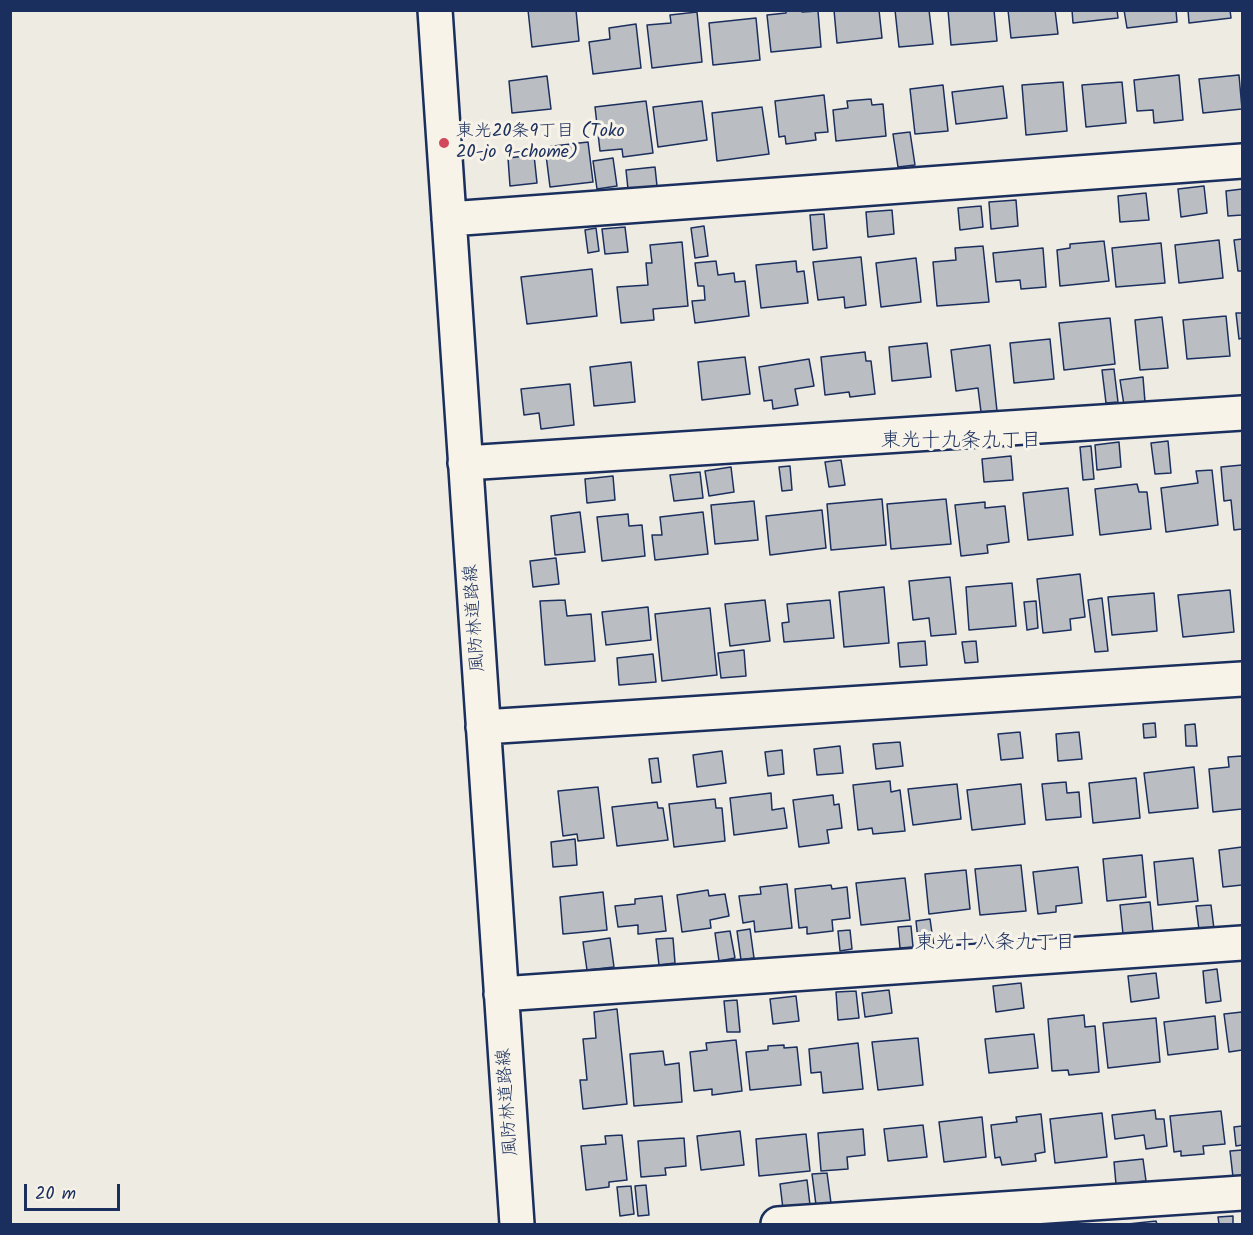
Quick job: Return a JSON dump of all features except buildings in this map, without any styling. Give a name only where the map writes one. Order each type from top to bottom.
[{"type":"street","name":"風防林道路線","points":[[435,10],[517,1224]]},
{"type":"street","points":[[449,219],[1242,161]]},
{"type":"street","points":[[465,463],[1242,413]]},
{"type":"street","points":[[483,727],[1242,679]]},
{"type":"street","points":[[501,994],[1242,943]]},
{"type":"street","points":[[788,1224],[1242,1193]]},
{"type":"place","name":"東光20条9丁目 (Toko 20-jo 9-chome)","points":[[444,143]]},
{"type":"district","name":"東光十九条九丁目","points":[[961,443]]},
{"type":"district","name":"東光十八条九丁目","points":[[995,945]]}]
